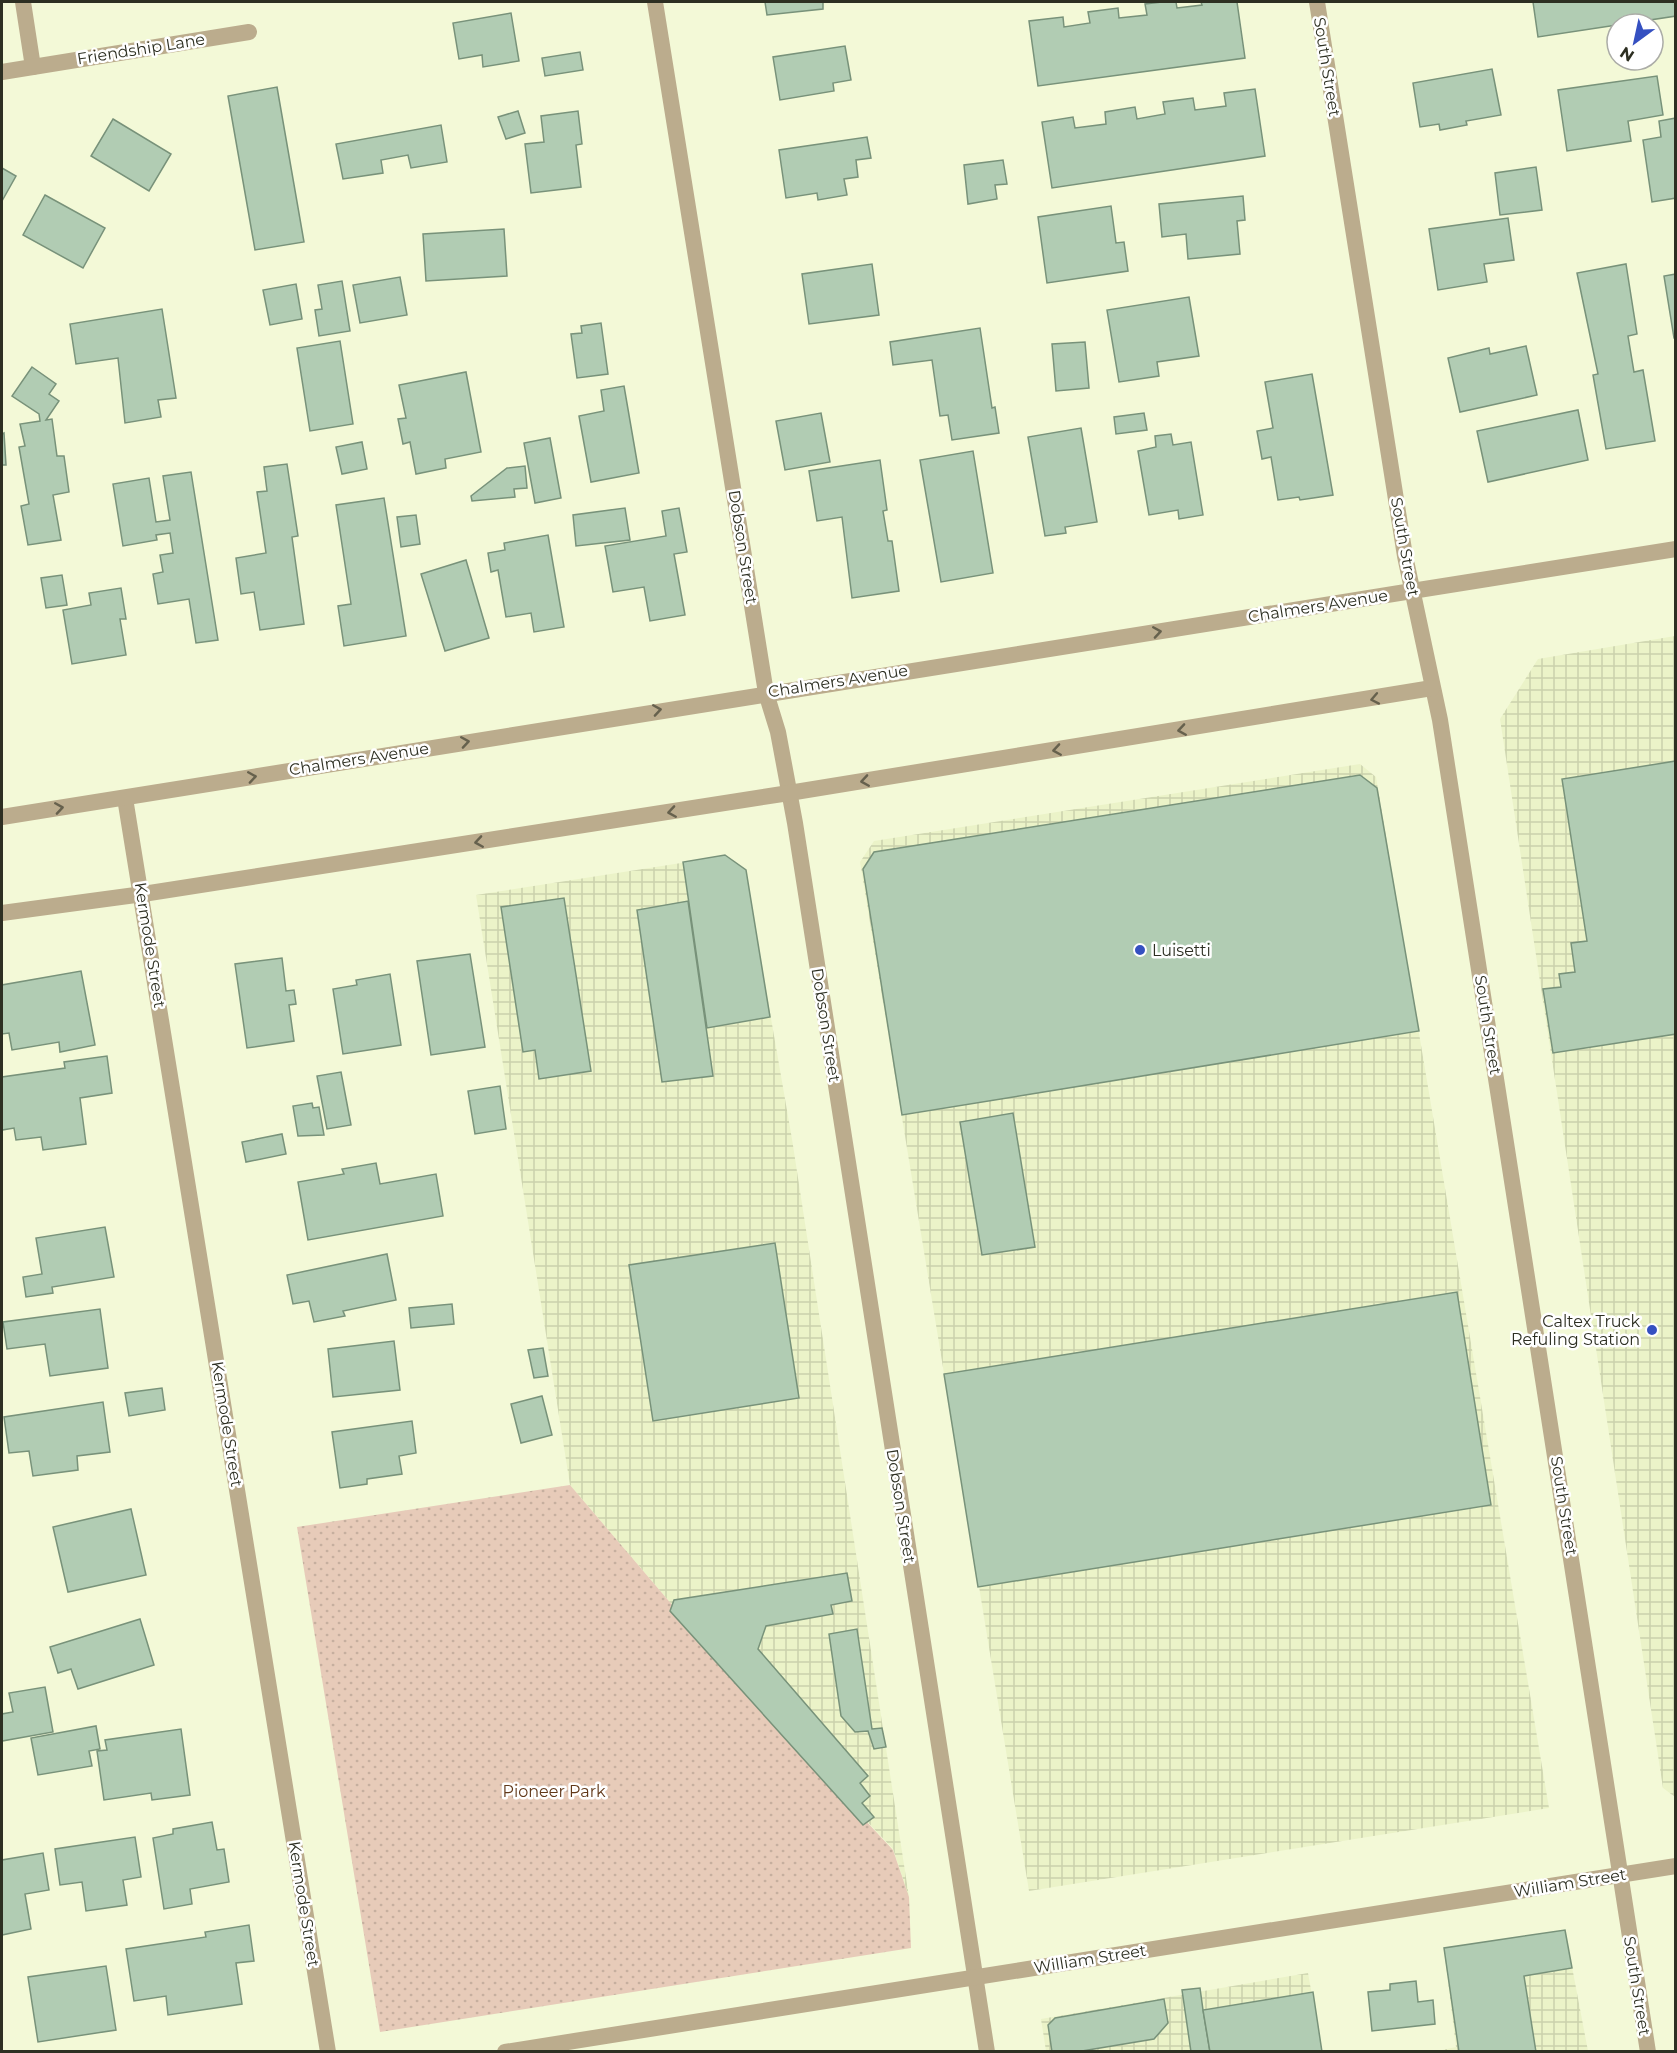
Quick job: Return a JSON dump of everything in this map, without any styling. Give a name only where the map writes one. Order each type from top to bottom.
[{"type":"street","points":[[23,2],[33,67]]},
{"type":"street","name":"Dobson Street","points":[[655,2],[766,693],[778,732],[789,793],[987,2052]]},
{"type":"street","name":"South Street","points":[[1317,2],[1412,591],[1440,720],[1648,2052]]},
{"type":"street","name":"Friendship Lane","points":[[2,72],[249,32]]},
{"type":"street","name":"Chalmers Avenue","points":[[2,817],[1676,549]]},
{"type":"street","points":[[2,913],[143,894],[789,793],[1432,688]]},
{"type":"street","name":"Kermode Street","points":[[125,798],[143,894],[328,2052]]},
{"type":"street","name":"William Street","points":[[505,2052],[1676,1866]]},
{"type":"shaded area","points":[[1675,636],[1675,1797],[1663,1788],[1500,719],[1538,659]]},
{"type":"shaded area","points":[[1360,764],[1376,777],[1549,1808],[1029,1891],[860,862],[874,841]]},
{"type":"shaded area","points":[[726,856],[745,869],[792,1139],[909,1897],[893,1849],[754,1701],[570,1485],[476,895]]},
{"type":"shaded area","points":[[1565,1930],[1588,2051],[1433,2052],[1456,2047],[1444,1948]]},
{"type":"shaded area","points":[[1308,1973],[1322,2051],[1046,2051],[1041,2019]]},
{"type":"green space","name":"Pioneer Park","points":[[570,1485],[754,1701],[893,1850],[909,1897],[911,1948],[380,2032],[297,1527]]},
{"type":"building","points":[[765,2],[823,2],[823,9],[767,15]]},
{"type":"building","points":[[1176,2],[1177,8],[1202,5],[1201,2],[1237,2],[1245,58],[1038,86],[1029,21],[1063,17],[1064,27],[1090,23],[1088,12],[1118,8],[1119,18],[1147,15],[1145,4]]},
{"type":"building","points":[[1533,2],[1676,2],[1676,16],[1665,18],[1665,12],[1605,12],[1605,27],[1538,37]]},
{"type":"building","points":[[511,13],[519,61],[483,67],[482,55],[459,59],[453,23]]},
{"type":"building","points":[[845,46],[851,80],[833,83],[834,91],[780,100],[773,57]]},
{"type":"building","points":[[580,52],[583,70],[545,76],[542,58]]},
{"type":"building","points":[[1492,69],[1501,115],[1466,121],[1467,125],[1440,130],[1439,124],[1420,127],[1413,83]]},
{"type":"building","points":[[1657,76],[1663,115],[1628,121],[1631,141],[1567,151],[1558,90]]},
{"type":"building","points":[[277,87],[304,242],[255,250],[228,96]]},
{"type":"building","points":[[1255,89],[1265,156],[1052,188],[1042,122],[1073,117],[1075,128],[1106,124],[1105,112],[1135,107],[1137,119],[1165,114],[1163,102],[1193,98],[1195,110],[1226,106],[1224,93]]},
{"type":"building","points":[[518,111],[525,133],[506,139],[498,117]]},
{"type":"building","points":[[578,111],[582,144],[576,145],[581,187],[531,193],[525,144],[544,142],[541,116]]},
{"type":"building","points":[[1676,118],[1676,198],[1652,202],[1643,140],[1661,137],[1659,121]]},
{"type":"building","points":[[113,119],[171,154],[149,191],[91,156]]},
{"type":"building","points":[[441,125],[447,162],[411,168],[408,155],[381,160],[383,173],[343,179],[336,144]]},
{"type":"building","points":[[867,137],[871,158],[856,160],[858,177],[844,179],[847,195],[818,200],[817,193],[786,198],[779,150]]},
{"type":"building","points":[[1003,160],[1007,184],[995,185],[997,199],[968,204],[964,165]]},
{"type":"building","points":[[1536,167],[1542,210],[1500,215],[1495,173]]},
{"type":"building","points":[[2,168],[16,176],[2,201]]},
{"type":"building","points":[[45,195],[105,228],[83,268],[23,235]]},
{"type":"building","points":[[1243,196],[1245,220],[1237,221],[1240,254],[1188,259],[1186,234],[1162,237],[1159,204]]},
{"type":"building","points":[[1111,206],[1116,243],[1124,242],[1128,271],[1047,283],[1038,217]]},
{"type":"building","points":[[1508,218],[1514,260],[1484,264],[1487,282],[1438,290],[1429,229]]},
{"type":"building","points":[[504,229],[507,276],[426,281],[423,234]]},
{"type":"building","points":[[872,264],[879,315],[809,324],[802,274]]},
{"type":"building","points":[[1626,264],[1637,334],[1628,336],[1634,372],[1643,370],[1655,441],[1606,449],[1593,375],[1598,374],[1577,273]]},
{"type":"building","points":[[1676,274],[1676,338],[1674,338],[1664,276]]},
{"type":"building","points":[[400,277],[407,315],[360,323],[353,285]]},
{"type":"building","points":[[342,281],[350,331],[319,336],[315,310],[322,309],[318,285]]},
{"type":"building","points":[[296,284],[302,319],[270,325],[263,290]]},
{"type":"building","points":[[1189,297],[1199,356],[1157,362],[1159,376],[1119,382],[1107,310]]},
{"type":"building","points":[[162,309],[176,398],[158,400],[161,417],[125,423],[118,358],[76,364],[70,324]]},
{"type":"building","points":[[601,323],[608,374],[577,378],[571,334],[582,333],[581,326]]},
{"type":"building","points":[[980,328],[992,408],[995,407],[999,433],[952,440],[948,415],[940,416],[932,360],[893,365],[890,342]]},
{"type":"building","points":[[340,341],[353,424],[310,431],[297,348]]},
{"type":"building","points":[[1085,342],[1089,388],[1056,391],[1052,344]]},
{"type":"building","points":[[1526,346],[1537,395],[1460,412],[1448,358],[1489,348],[1490,354]]},
{"type":"building","points":[[32,367],[56,384],[49,394],[59,401],[46,420],[52,419],[57,456],[64,456],[69,492],[53,495],[61,540],[28,545],[21,506],[29,504],[19,447],[25,446],[20,424],[40,421],[39,414],[12,396]]},
{"type":"building","points":[[466,372],[481,452],[445,459],[446,468],[416,474],[410,442],[403,444],[398,419],[406,418],[399,385]]},
{"type":"building","points":[[1312,374],[1333,495],[1300,500],[1299,497],[1278,500],[1271,457],[1262,459],[1257,431],[1273,428],[1265,382]]},
{"type":"building","points":[[624,386],[639,473],[591,482],[579,416],[604,411],[601,390]]},
{"type":"building","points":[[1578,410],[1588,460],[1488,482],[1477,431]]},
{"type":"building","points":[[821,413],[830,462],[785,470],[776,421]]},
{"type":"building","points":[[1144,413],[1147,430],[1116,434],[1114,417]]},
{"type":"building","points":[[1081,428],[1097,522],[1065,527],[1066,533],[1045,536],[1028,437]]},
{"type":"building","points":[[4,433],[6,465],[2,465],[2,434]]},
{"type":"building","points":[[1171,434],[1173,445],[1191,442],[1203,515],[1179,519],[1178,510],[1149,515],[1138,451],[1156,447],[1155,436]]},
{"type":"building","points":[[550,438],[561,498],[535,503],[524,443]]},
{"type":"building","points":[[362,442],[367,469],[342,474],[336,447]]},
{"type":"building","points":[[973,451],[993,573],[941,582],[920,460]]},
{"type":"building","points":[[880,460],[887,510],[883,511],[888,541],[892,541],[899,591],[852,598],[842,517],[817,521],[809,471]]},
{"type":"building","points":[[287,464],[298,536],[292,537],[304,624],[260,630],[254,592],[241,594],[236,558],[266,553],[257,492],[267,491],[264,467]]},
{"type":"building","points":[[525,466],[527,488],[514,489],[515,497],[472,501],[471,496],[507,468]]},
{"type":"building","points":[[191,472],[218,640],[196,643],[189,599],[158,604],[153,574],[163,572],[160,555],[173,553],[170,533],[156,535],[157,540],[123,546],[113,484],[149,478],[156,522],[170,520],[163,476]]},
{"type":"building","points":[[384,498],[406,636],[344,646],[338,606],[351,604],[336,505]]},
{"type":"building","points":[[625,508],[630,540],[576,546],[573,515]]},
{"type":"building","points":[[679,508],[687,552],[674,554],[685,615],[650,621],[644,587],[613,592],[605,546],[666,536],[662,511]]},
{"type":"building","points":[[416,515],[420,544],[401,547],[397,517]]},
{"type":"building","points":[[548,535],[564,627],[534,632],[531,613],[506,617],[498,570],[491,572],[488,553],[505,550],[504,543]]},
{"type":"building","points":[[466,560],[489,638],[445,651],[421,574]]},
{"type":"building","points":[[62,575],[67,605],[46,608],[41,578]]},
{"type":"building","points":[[121,588],[126,619],[120,619],[126,655],[72,664],[63,610],[91,605],[89,593]]},
{"type":"building","points":[[1676,761],[1676,1034],[1553,1053],[1543,989],[1561,987],[1559,974],[1575,972],[1571,943],[1587,941],[1562,779]]},
{"type":"building","name":"Luisetti","points":[[1360,775],[1377,788],[1419,1031],[902,1115],[863,869],[874,852]]},
{"type":"building","points":[[725,855],[746,870],[770,1017],[707,1028],[683,862]]},
{"type":"building","points":[[564,898],[591,1071],[539,1079],[535,1050],[523,1052],[501,907]]},
{"type":"building","points":[[688,901],[713,1076],[662,1082],[637,910]]},
{"type":"building","points":[[470,954],[485,1047],[431,1055],[417,961]]},
{"type":"building","points":[[282,958],[286,991],[294,990],[296,1004],[289,1005],[294,1041],[247,1048],[235,964]]},
{"type":"building","points":[[81,971],[95,1045],[60,1052],[59,1042],[12,1050],[9,1033],[2,1034],[2,985]]},
{"type":"building","points":[[390,974],[401,1045],[343,1054],[333,989],[357,985],[356,980]]},
{"type":"building","points":[[107,1056],[112,1093],[80,1098],[86,1144],[43,1150],[41,1137],[16,1140],[14,1128],[2,1130],[2,1077],[65,1068],[64,1062]]},
{"type":"building","points":[[341,1072],[351,1125],[327,1129],[317,1076]]},
{"type":"building","points":[[500,1086],[506,1129],[475,1134],[468,1091]]},
{"type":"building","points":[[312,1103],[313,1108],[319,1107],[324,1135],[298,1136],[293,1106]]},
{"type":"building","points":[[1013,1113],[1035,1247],[982,1255],[960,1122]]},
{"type":"building","points":[[282,1134],[286,1154],[246,1162],[242,1142]]},
{"type":"building","points":[[376,1163],[380,1184],[436,1174],[443,1216],[308,1240],[298,1182],[344,1174],[342,1169]]},
{"type":"building","points":[[105,1227],[114,1277],[52,1287],[53,1293],[26,1297],[23,1277],[42,1274],[36,1238]]},
{"type":"building","points":[[775,1243],[799,1398],[653,1421],[629,1265]]},
{"type":"building","points":[[387,1254],[396,1300],[343,1311],[345,1316],[314,1322],[309,1301],[293,1304],[287,1275]]},
{"type":"building","points":[[1457,1292],[1491,1505],[978,1587],[944,1374]]},
{"type":"building","points":[[452,1304],[454,1324],[411,1328],[409,1308]]},
{"type":"building","points":[[100,1309],[108,1368],[50,1376],[45,1344],[7,1349],[3,1322]]},
{"type":"building","points":[[394,1341],[400,1390],[333,1397],[328,1349]]},
{"type":"building","points":[[543,1348],[548,1376],[534,1378],[528,1350]]},
{"type":"building","points":[[162,1388],[165,1410],[129,1416],[125,1393]]},
{"type":"building","points":[[542,1396],[552,1435],[521,1443],[511,1404]]},
{"type":"building","points":[[103,1402],[110,1452],[77,1456],[78,1470],[33,1476],[29,1451],[9,1453],[4,1417]]},
{"type":"building","points":[[412,1421],[416,1453],[399,1456],[402,1474],[367,1479],[367,1484],[340,1488],[332,1432]]},
{"type":"building","points":[[131,1509],[146,1575],[68,1592],[53,1527]]},
{"type":"building","points":[[847,1573],[852,1601],[831,1605],[833,1614],[766,1626],[758,1649],[868,1776],[860,1783],[870,1796],[862,1803],[874,1817],[863,1825],[670,1611],[674,1600]]},
{"type":"building","points":[[140,1619],[154,1665],[78,1689],[71,1669],[58,1673],[50,1647]]},
{"type":"building","points":[[857,1629],[872,1729],[882,1728],[886,1747],[874,1749],[868,1731],[855,1732],[841,1716],[829,1634]]},
{"type":"building","points":[[45,1687],[53,1732],[2,1741],[2,1714],[13,1712],[9,1693]]},
{"type":"building","points":[[96,1726],[100,1749],[89,1751],[92,1766],[38,1775],[31,1738]]},
{"type":"building","points":[[181,1729],[190,1795],[152,1800],[151,1793],[104,1800],[97,1751],[107,1750],[105,1740]]},
{"type":"building","points":[[212,1822],[217,1850],[224,1849],[229,1882],[190,1889],[192,1904],[164,1909],[153,1838],[173,1834],[173,1829]]},
{"type":"building","points":[[135,1837],[141,1877],[123,1880],[127,1905],[86,1911],[82,1882],[60,1885],[55,1849]]},
{"type":"building","points":[[43,1853],[49,1890],[25,1894],[31,1929],[2,1935],[2,1860]]},
{"type":"building","points":[[249,1925],[254,1961],[236,1963],[242,2004],[168,2015],[166,1996],[134,2001],[126,1949],[206,1937],[205,1932]]},
{"type":"building","points":[[1565,1930],[1572,1968],[1524,1976],[1536,2052],[1459,2052],[1444,1948]]},
{"type":"building","points":[[106,1966],[116,2030],[38,2042],[28,1977]]},
{"type":"building","points":[[1416,1981],[1418,2002],[1433,2000],[1435,2024],[1372,2031],[1368,1992],[1390,1990],[1390,1984]]},
{"type":"building","points":[[1200,1988],[1210,2052],[1191,2052],[1182,1990]]},
{"type":"building","points":[[1313,1992],[1322,2052],[1210,2052],[1203,2010]]},
{"type":"building","points":[[1164,1999],[1168,2023],[1154,2039],[1076,2052],[1052,2052],[1048,2025],[1055,2018]]},
{"type":"place","name":"Luisetti","points":[[1140,950]]},
{"type":"place","name":"Caltex Truck Refuling Station","points":[[1652,1330]]}]
